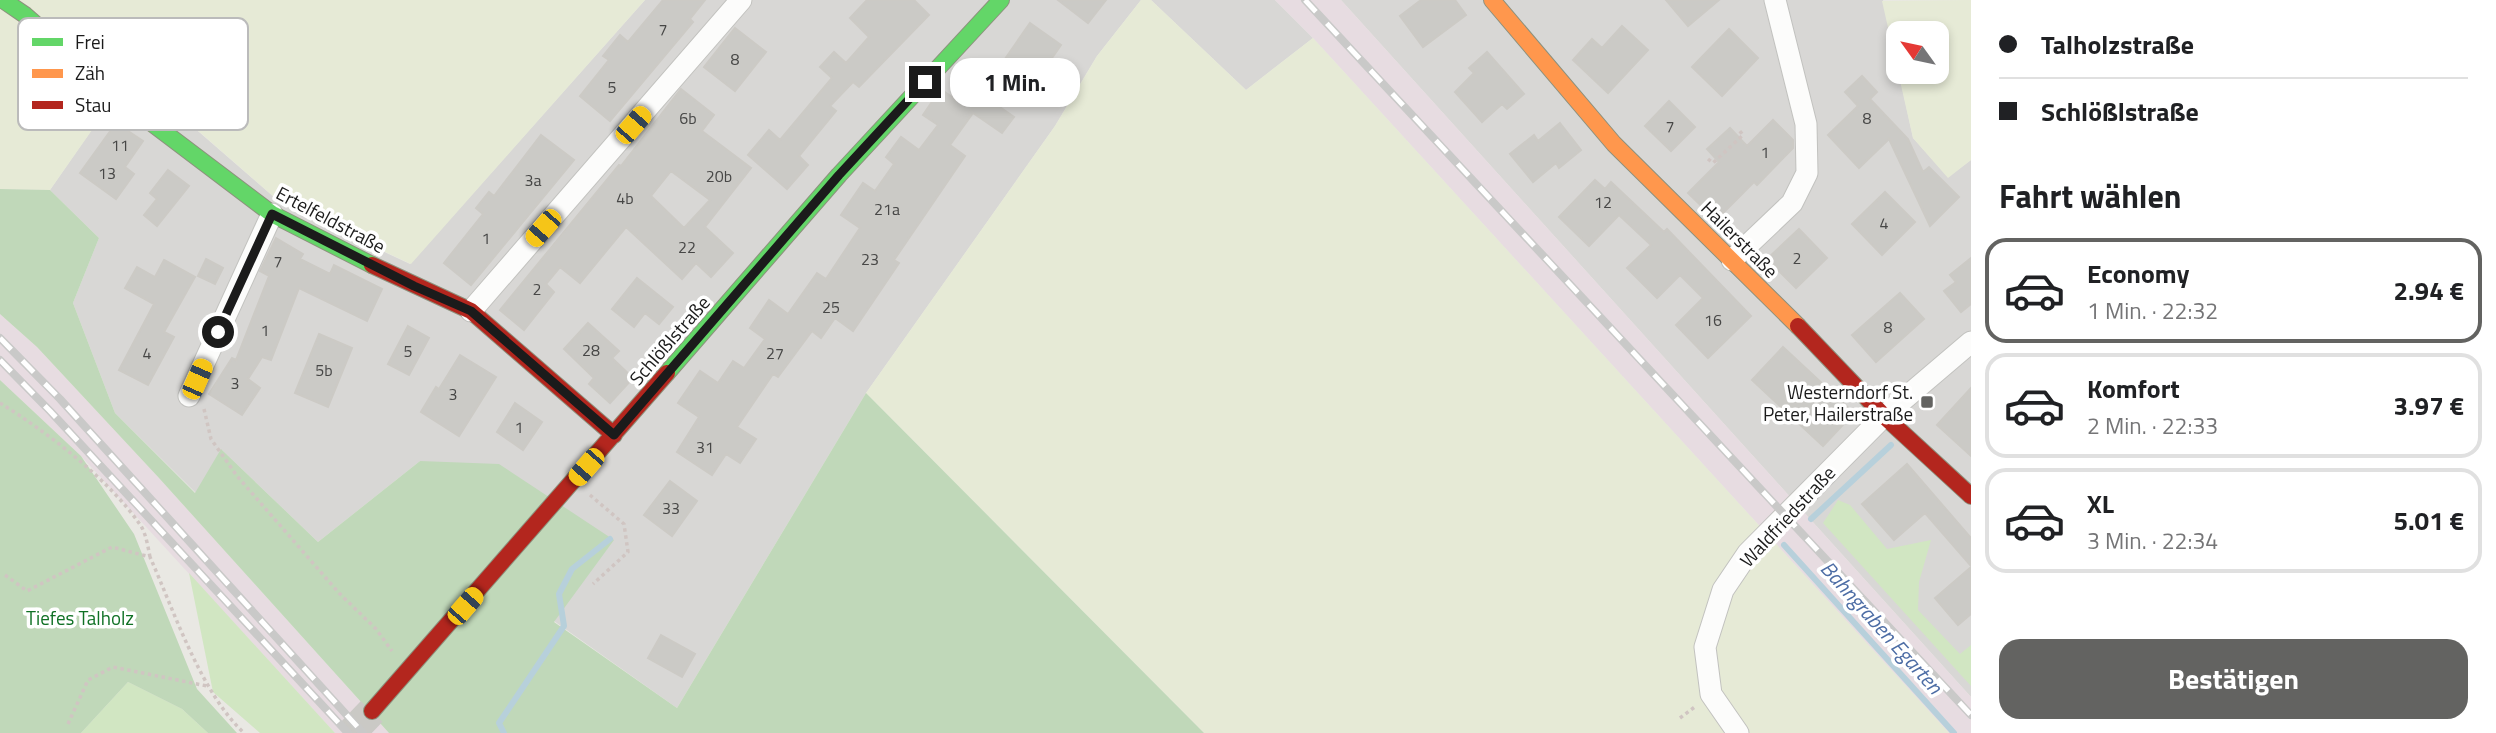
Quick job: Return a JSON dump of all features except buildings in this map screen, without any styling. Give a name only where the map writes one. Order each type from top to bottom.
[{"type":"street","name":"Ertelfeldstraße","points":[[3,0],[28,18]]},
{"type":"street","points":[[471,311],[741,0]]},
{"type":"street","name":"Schlößlstraße","points":[[372,711],[839,175],[1002,0]]},
{"type":"street","name":"Hailerstraße","points":[[1492,0],[1614,144],[1884,416],[1971,496]]},
{"type":"street","points":[[1732,260],[1792,203],[1807,173],[1806,124],[1775,0]]},
{"type":"street","name":"Ertelfeldstraße","points":[[161,130],[272,214],[414,286],[471,311],[614,435]]},
{"type":"street","points":[[193,388],[272,214]]},
{"type":"street","name":"Waldfriedstraße","points":[[1738,733],[1711,694],[1705,646],[1723,590],[1748,552],[1884,416],[1971,342]]},
{"type":"path","points":[[1708,159],[1713,163],[1743,135],[1739,130]]},
{"type":"path","points":[[193,388],[211,439],[237,476],[340,593],[376,629],[407,670]]},
{"type":"path","points":[[0,403],[27,419],[97,476],[143,528],[150,557],[207,686],[223,711],[244,733]]},
{"type":"path","points":[[572,483],[624,524],[628,552],[593,584]]},
{"type":"path","points":[[5,575],[27,591],[112,547],[150,557]]},
{"type":"path","points":[[68,724],[88,680],[113,667],[207,686]]},
{"type":"shaded area","points":[[645,0],[1141,0],[1097,56],[1055,126],[866,393],[677,708],[554,621],[420,461],[318,542],[222,450],[196,493],[115,413],[73,303],[99,238],[50,190],[92,130],[197,130],[282,204],[410,264]]},
{"type":"shaded area","points":[[1151,0],[1275,0],[1313,38],[1246,90]]},
{"type":"shaded area","points":[[1275,0],[1341,0],[1971,697],[1971,733],[1949,733],[1313,38]]},
{"type":"shaded area","points":[[1341,0],[1883,0],[1888,21],[1886,84],[1901,84],[1913,138],[1948,177],[1971,160],[1971,697]]},
{"type":"shaded area","points":[[0,314],[37,347],[159,478],[389,733],[335,733],[81,456],[0,380]]},
{"type":"green space","points":[[0,0],[645,0],[411,264],[282,204],[197,130],[248,130],[248,18],[18,18],[18,130],[92,130],[50,190],[0,189]]},
{"type":"green space","points":[[1141,0],[1151,0],[1246,90],[1313,38],[1949,733],[1204,733],[866,393],[1055,126],[1097,56]]},
{"type":"green space","points":[[1971,0],[1971,160],[1948,178],[1913,138],[1901,84],[1950,84],[1950,21],[1887,21],[1882,1]]},
{"type":"green space","points":[[0,189],[50,190],[99,238],[73,303],[115,413],[195,493],[221,449],[318,542],[420,461],[499,464],[614,540],[554,622],[677,708],[866,393],[1204,733],[389,733],[159,478],[37,347],[0,314]]},
{"type":"green space","name":"Tiefes Talholz","points":[[0,380],[81,456],[134,534],[197,689],[237,733],[208,733],[182,709],[128,682],[81,733],[0,733]]},
{"type":"green space","points":[[1838,500],[1850,505],[1887,549],[1931,540],[1919,582],[1918,610],[1960,654],[1971,645],[1971,686],[1823,523]]},
{"type":"green space","points":[[189,573],[335,733],[260,733],[213,692]]},
{"type":"green space","points":[[128,682],[182,709],[208,733],[81,733]]},
{"type":"waterway","points":[[1811,519],[1891,445]]},
{"type":"waterway","points":[[504,733],[499,723],[564,626],[559,594],[572,569],[610,539]]},
{"type":"waterway","name":"Bahngraben Egarten","points":[[1784,545],[1954,733]]},
{"type":"tunnel","points":[[351,733],[372,711]]},
{"type":"railway","points":[[1305,0],[1971,715]]},
{"type":"railway","points":[[0,338],[60,399],[363,733]]},
{"type":"railway","points":[[0,360],[348,733]]},
{"type":"traffic: fast","points":[[3,0],[28,18]]},
{"type":"traffic: fast","points":[[667,373],[839,175],[1001,0]]},
{"type":"traffic: fast","points":[[161,130],[272,214],[372,265]]},
{"type":"traffic: slow","points":[[1492,0],[1614,144],[1798,326]]},
{"type":"traffic: jam","points":[[372,265],[471,311],[614,435]]},
{"type":"traffic: jam","points":[[1798,326],[1884,416],[1971,496]]},
{"type":"traffic: jam","points":[[372,711],[667,373]]},
{"type":"place","name":"Westerndorf St. Peter, Hailerstraße","points":[[1927,402]]},
{"type":"route","points":[[218,332],[272,214],[414,286],[471,311],[614,435],[839,175],[925,82]]}]
